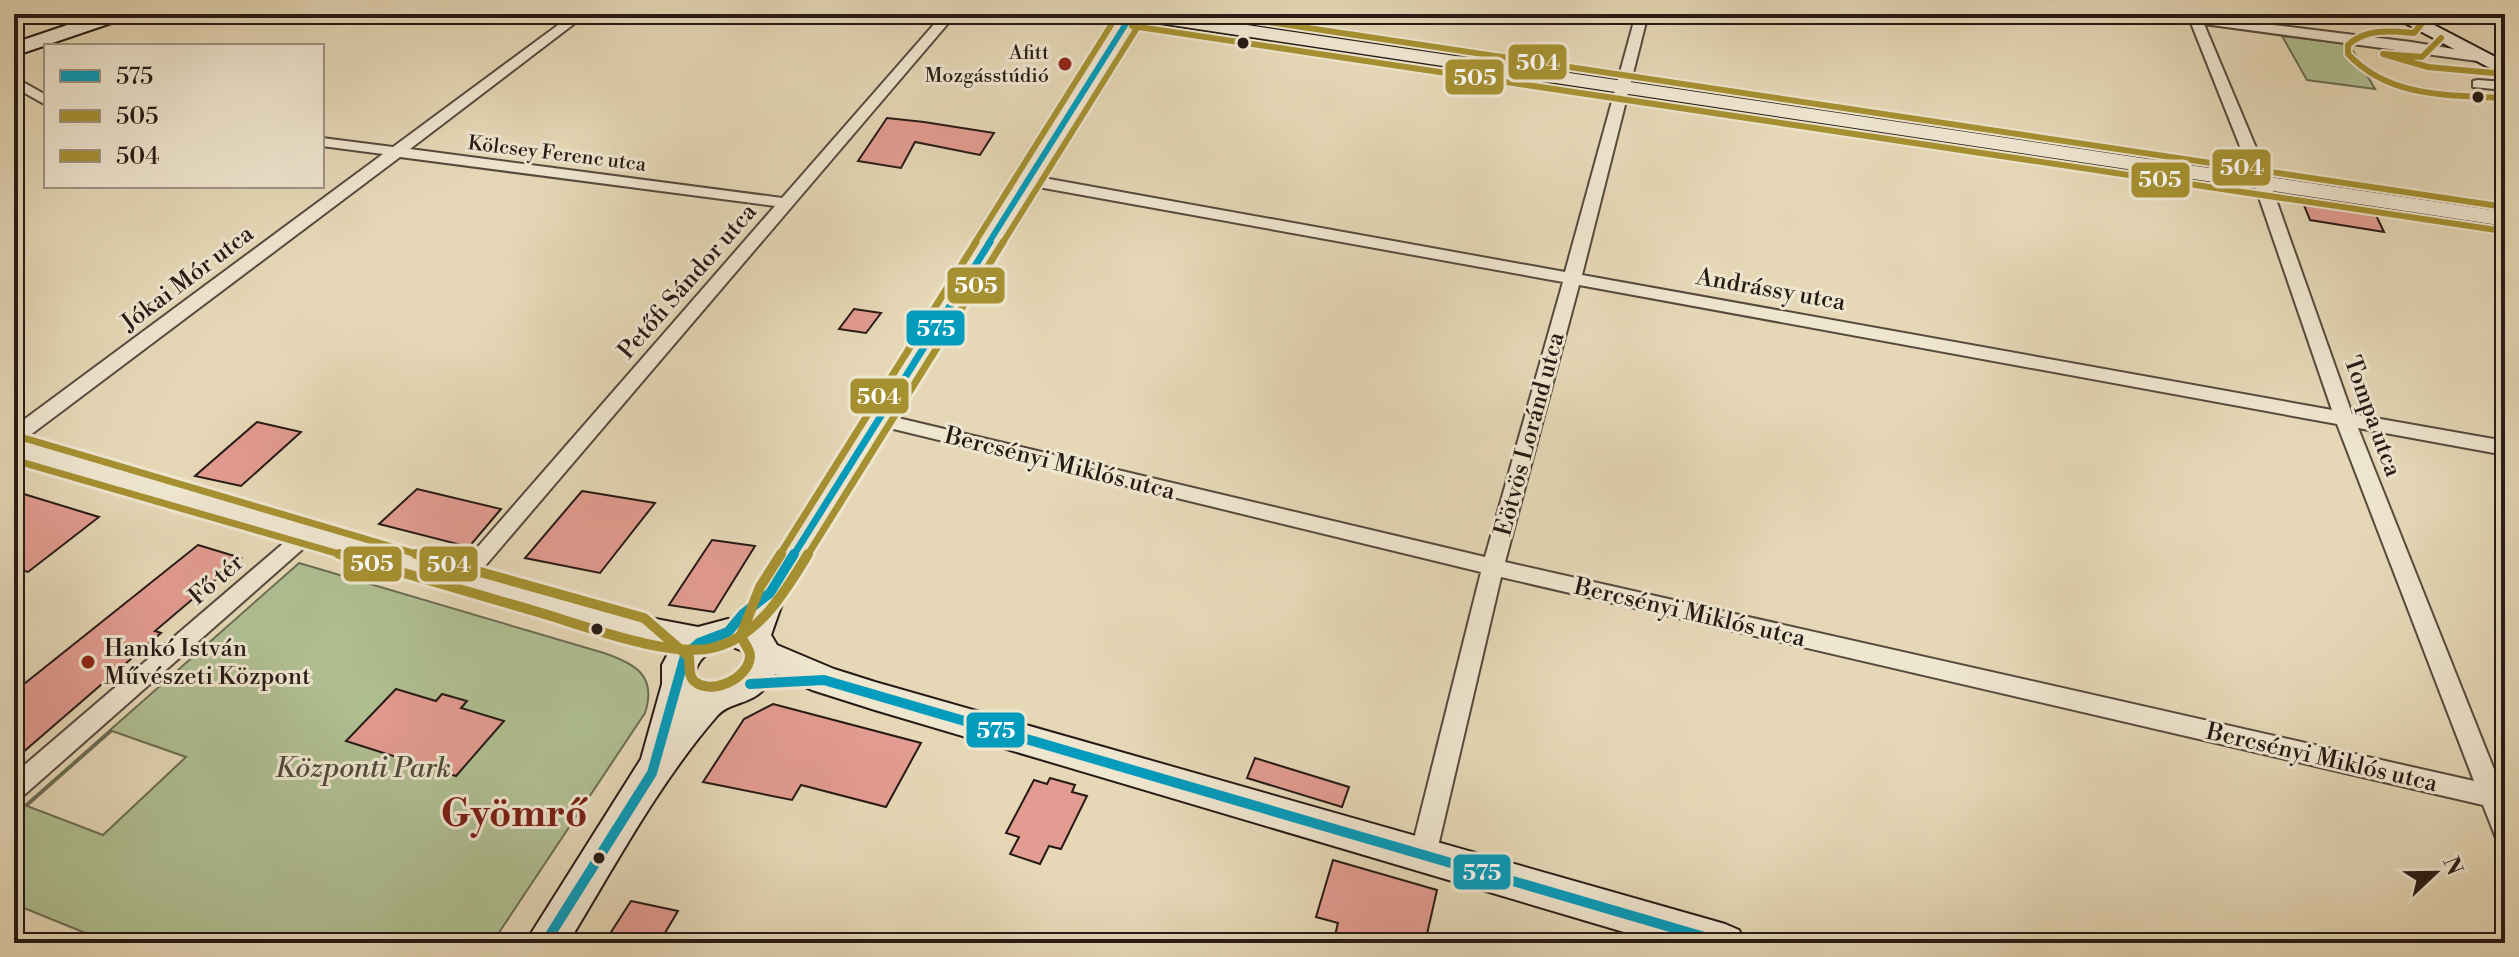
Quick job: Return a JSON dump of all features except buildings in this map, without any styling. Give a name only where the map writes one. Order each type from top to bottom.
[{"type":"street","points":[[14,50],[119,14]]},
{"type":"street","name":"Jókai Mór utca","points":[[14,437],[581,14]]},
{"type":"street","name":"Petőfi Sándor utca","points":[[460,580],[950,14]]},
{"type":"street","points":[[545,943],[720,662],[770,593],[1133,14],[2505,219]]},
{"type":"street","name":"Eötvös Loránd utca","points":[[1423,855],[1493,567],[1642,14]]},
{"type":"street","points":[[2152,14],[2411,46],[2497,65]]},
{"type":"street","points":[[2398,14],[2497,65]]},
{"type":"street","name":"Tompa utca","points":[[2196,20],[2262,184],[2345,420],[2499,797],[2505,830]]},
{"type":"street","points":[[2411,46],[2425,42],[2432,30]]},
{"type":"street","points":[[14,81],[44,100]]},
{"type":"street","points":[[2478,84],[2505,86]]},
{"type":"street","name":"Kölcsey Ferenc utca","points":[[324,142],[787,203]]},
{"type":"street","name":"Andrássy utca","points":[[1027,180],[2505,448]]},
{"type":"street","name":"Bercsényi Miklós utca","points":[[877,419],[1493,567],[2499,797]]},
{"type":"street","points":[[14,448],[460,580],[640,629],[720,662],[824,680],[1725,943]]},
{"type":"street","name":"Fő tér","points":[[14,789],[307,534]]},
{"type":"green space","points":[[2282,36],[2349,44],[2375,89],[2307,80]]},
{"type":"green space","name":"Központi Park","points":[[299,563],[604,653],[634,667],[646,681],[648,690],[645,713],[492,943],[110,943],[14,904],[14,815]],"holes":[[[112,731],[186,757],[103,835],[27,806]]]},
{"type":"transit line","name":"504","points":[[17,436],[463,568],[644,618],[689,657],[691,678],[696,683],[714,685],[732,681],[749,662],[751,653],[741,635],[760,587],[1118,14]]},
{"type":"transit line","name":"575","points":[[728,632],[743,614],[770,593],[1132,14]]},
{"type":"transit line","name":"504","points":[[1215,14],[2505,207]]},
{"type":"transit line","name":"505","points":[[14,460],[636,640],[682,649],[716,648],[745,632],[780,599],[1142,20]]},
{"type":"transit line","name":"505","points":[[2423,22],[2414,33],[2379,31],[2362,35],[2348,45],[2348,54],[2362,69],[2399,87],[2442,95],[2504,98]]},
{"type":"transit line","name":"505","points":[[1132,26],[2503,231]]},
{"type":"transit line","name":"504","points":[[2441,38],[2422,57],[2383,54],[2428,67],[2505,74]]},
{"type":"transit line","name":"575","points":[[545,943],[652,773],[685,656],[699,643],[728,632]]},
{"type":"transit line","name":"575","points":[[750,684],[824,680],[1725,943]]},
{"type":"place","name":"Afitt Mozgásstúdió","points":[[1065,64]]},
{"type":"place","name":"Hankó István Művészeti Központ","points":[[88,662]]},
{"type":"district","name":"Gyömrő","points":[[514,813]]}]
